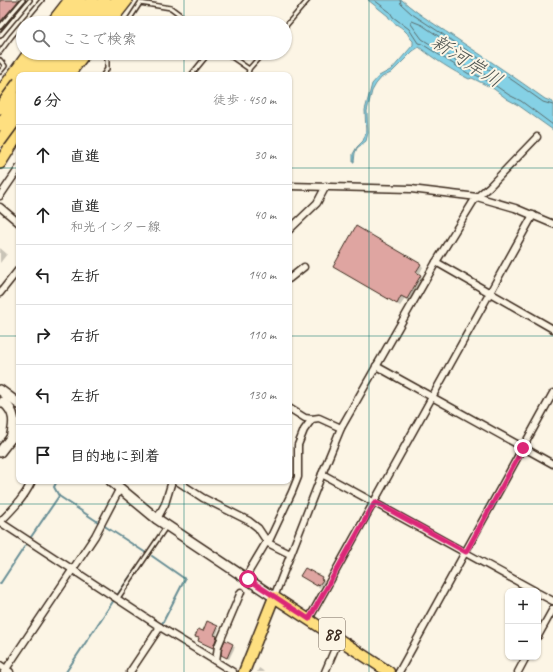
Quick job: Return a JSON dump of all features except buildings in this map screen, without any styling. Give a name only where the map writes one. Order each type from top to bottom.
[{"type":"highway","points":[[57,16],[70,0]]},
{"type":"highway","points":[[68,16],[80,0]]},
{"type":"highway","points":[[80,16],[92,0]]},
{"type":"highway","points":[[92,16],[104,0]]},
{"type":"highway","points":[[103,16],[116,0]]},
{"type":"highway","points":[[115,16],[128,0]]},
{"type":"highway","points":[[0,93],[24,60]]},
{"type":"highway","points":[[26,72],[35,60]]},
{"type":"highway","points":[[38,72],[47,60]]},
{"type":"highway","points":[[50,72],[59,60]]},
{"type":"highway","points":[[61,72],[71,60]]},
{"type":"highway","points":[[70,72],[80,60]]},
{"type":"highway","points":[[0,106],[16,86]]},
{"type":"highway","points":[[0,125],[16,102]]},
{"type":"highway","points":[[0,141],[16,119]]},
{"type":"highway","points":[[0,163],[16,138]]},
{"type":"highway","points":[[0,169],[16,146]]},
{"type":"main road","name":"88","points":[[274,597],[389,672]]},
{"type":"main road","points":[[244,672],[274,597]]},
{"type":"street","points":[[115,484],[157,519],[274,597],[341,428],[376,366],[436,262],[477,197],[489,187],[537,137]]},
{"type":"street","points":[[0,196],[16,172]]},
{"type":"street","points":[[292,186],[411,189],[477,197],[497,202],[553,224]]},
{"type":"street","points":[[292,227],[317,203],[326,186]]},
{"type":"street","points":[[0,207],[16,220]]},
{"type":"street","points":[[309,619],[533,215]]},
{"type":"street","points":[[436,262],[553,329]]},
{"type":"street","points":[[292,277],[304,268]]},
{"type":"street","points":[[0,293],[16,272]]},
{"type":"street","points":[[376,366],[553,464]]},
{"type":"street","points":[[0,390],[16,402]]},
{"type":"street","points":[[399,672],[553,393]]},
{"type":"street","points":[[1,401],[16,408]]},
{"type":"street","points":[[1,401],[8,406],[14,416],[11,438]]},
{"type":"street","points":[[292,410],[305,418],[312,420],[319,418],[341,428]]},
{"type":"street","points":[[245,578],[268,542],[298,477],[298,444],[304,430],[312,420]]},
{"type":"street","points":[[0,452],[16,432]]},
{"type":"street","points":[[322,474],[530,588]]},
{"type":"street","points":[[30,484],[17,505],[0,522],[118,598],[160,627],[233,672]]},
{"type":"street","points":[[157,519],[165,504],[171,484]]},
{"type":"street","points":[[182,484],[203,498],[249,521],[258,528],[268,542],[290,554]]},
{"type":"street","points":[[5,670],[95,536],[120,488]]},
{"type":"street","points":[[216,661],[218,646],[241,592]]},
{"type":"street","points":[[541,595],[553,601]]},
{"type":"street","points":[[541,631],[553,609]]},
{"type":"street","points":[[130,672],[160,627]]},
{"type":"street","points":[[325,672],[339,639]]},
{"type":"street","points":[[518,672],[524,660]]},
{"type":"lane","points":[[0,27],[23,0]]},
{"type":"lane","points":[[0,36],[28,0]]},
{"type":"lane","points":[[29,16],[42,0]]},
{"type":"lane","points":[[292,19],[308,0]]},
{"type":"lane","points":[[132,16],[140,3],[171,8],[182,16]]},
{"type":"lane","points":[[0,52],[16,31]]},
{"type":"lane","points":[[0,60],[5,66],[0,72]]},
{"type":"lane","points":[[105,72],[107,69],[107,60]]},
{"type":"lane","points":[[193,72],[203,60]]},
{"type":"lane","points":[[236,60],[249,69]]},
{"type":"lane","points":[[248,72],[249,69],[257,60]]},
{"type":"lane","points":[[0,106],[16,119]]},
{"type":"lane","points":[[118,598],[167,525]]},
{"type":"water","name":"新河岸川","points":[[368,0],[402,0],[423,17],[545,99],[553,102],[553,130],[494,89],[472,78],[469,79],[437,60],[419,47],[391,73],[382,77],[376,84],[372,91],[367,111],[368,133],[366,141],[357,148],[353,162],[353,154],[357,147],[363,141],[366,133],[365,110],[372,84],[379,76],[392,69],[413,45],[413,41],[401,27]]},
{"type":"waterway","points":[[56,484],[54,487],[59,496],[98,522]]},
{"type":"waterway","points":[[31,537],[59,496]]},
{"type":"waterway","points":[[103,525],[146,553]]},
{"type":"waterway","points":[[0,584],[27,543]]},
{"type":"waterway","points":[[152,556],[185,579],[162,624]]},
{"type":"waterway","points":[[118,594],[133,572]]},
{"type":"waterway","points":[[66,672],[114,600]]},
{"type":"route","points":[[248,579],[309,619],[375,502],[466,552],[523,448]]}]
